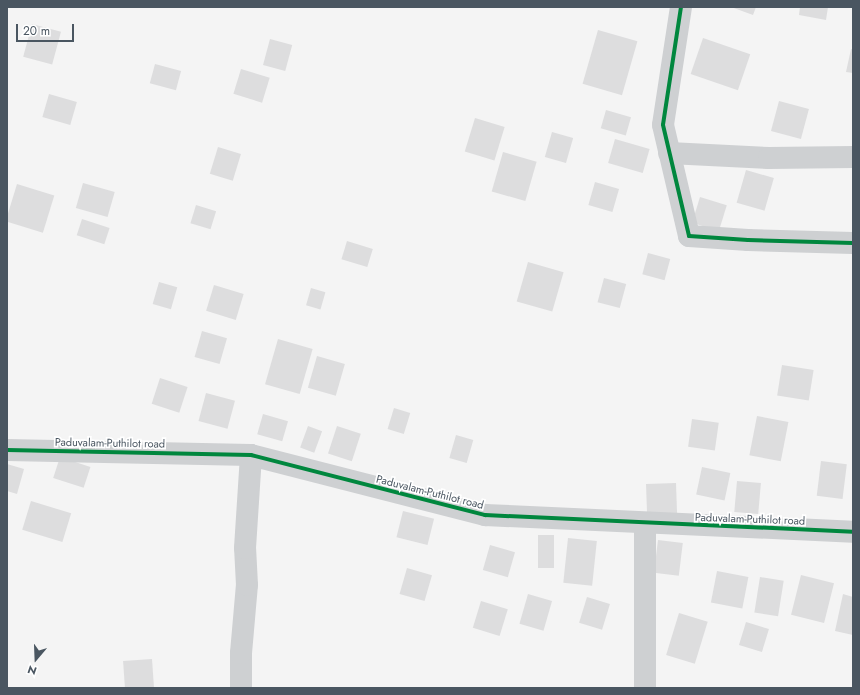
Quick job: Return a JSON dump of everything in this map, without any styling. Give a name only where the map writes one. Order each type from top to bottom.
[{"type":"street","points":[[681,7],[663,125],[689,236],[748,240],[853,243]]},
{"type":"street","points":[[669,153],[769,158],[853,157]]},
{"type":"street","name":"Paduvalam-Puthilot road","points":[[7,450],[251,455],[485,515],[853,532]]},
{"type":"street","points":[[241,688],[241,653],[247,585],[245,548],[251,455]]},
{"type":"street","points":[[645,523],[645,688]]},
{"type":"building","points":[[731,7],[756,7],[753,15]]},
{"type":"building","points":[[800,7],[828,7],[826,20],[799,15]]},
{"type":"building","points":[[32,24],[61,32],[52,65],[23,57]]},
{"type":"building","points":[[598,30],[637,41],[622,95],[583,84]]},
{"type":"building","points":[[703,38],[750,54],[738,90],[691,74]]},
{"type":"building","points":[[270,39],[292,45],[285,71],[263,65]]},
{"type":"building","points":[[851,49],[853,50],[853,73],[846,72]]},
{"type":"building","points":[[155,64],[181,71],[176,90],[150,83]]},
{"type":"building","points":[[241,69],[270,78],[262,103],[233,94]]},
{"type":"building","points":[[49,94],[77,102],[70,125],[42,117]]},
{"type":"building","points":[[779,101],[809,109],[801,139],[771,131]]},
{"type":"building","points":[[606,110],[631,117],[626,135],[601,128]]},
{"type":"building","points":[[475,118],[505,127],[494,161],[465,151]]},
{"type":"building","points":[[552,132],[573,138],[566,163],[545,157]]},
{"type":"building","points":[[615,139],[650,149],[643,173],[608,163]]},
{"type":"building","points":[[218,147],[241,154],[233,181],[210,174]]},
{"type":"building","points":[[503,152],[537,162],[525,201],[492,191]]},
{"type":"building","points":[[746,170],[774,178],[765,211],[737,203]]},
{"type":"building","points":[[595,182],[619,189],[612,212],[588,205]]},
{"type":"building","points":[[83,183],[115,192],[108,217],[76,208]]},
{"type":"building","points":[[17,184],[54,195],[43,233],[7,222],[7,217]]},
{"type":"building","points":[[700,197],[727,205],[719,231],[692,223]]},
{"type":"building","points":[[196,205],[216,211],[211,229],[190,223]]},
{"type":"building","points":[[82,219],[110,228],[104,244],[77,235]]},
{"type":"building","points":[[347,241],[373,249],[367,267],[341,259]]},
{"type":"building","points":[[648,253],[670,259],[665,280],[642,274]]},
{"type":"building","points":[[528,262],[564,272],[552,312],[517,301]]},
{"type":"building","points":[[604,278],[626,284],[620,308],[598,302]]},
{"type":"building","points":[[159,282],[177,287],[171,309],[153,304]]},
{"type":"building","points":[[214,285],[244,294],[236,320],[206,311]]},
{"type":"building","points":[[311,288],[325,292],[320,309],[306,305]]},
{"type":"building","points":[[202,331],[227,338],[220,364],[195,357]]},
{"type":"building","points":[[278,339],[313,349],[300,394],[265,384]]},
{"type":"building","points":[[317,356],[345,364],[336,396],[308,388]]},
{"type":"building","points":[[782,365],[814,370],[809,401],[777,396]]},
{"type":"building","points":[[160,378],[188,387],[179,413],[152,404]]},
{"type":"building","points":[[206,393],[235,401],[227,429],[198,421]]},
{"type":"building","points":[[394,408],[410,413],[404,434],[388,429]]},
{"type":"building","points":[[263,414],[288,421],[282,441],[257,434]]},
{"type":"building","points":[[757,416],[788,422],[781,461],[749,455]]},
{"type":"building","points":[[692,419],[719,423],[715,450],[688,447]]},
{"type":"building","points":[[308,426],[322,431],[314,453],[300,448]]},
{"type":"building","points":[[337,426],[361,434],[352,461],[328,454]]},
{"type":"building","points":[[456,435],[473,440],[467,463],[449,458]]},
{"type":"building","points":[[60,457],[90,467],[84,488],[53,478]]},
{"type":"building","points":[[821,461],[847,464],[843,499],[817,496]]},
{"type":"building","points":[[7,464],[24,469],[17,494],[7,491]]},
{"type":"building","points":[[702,467],[730,473],[725,500],[696,494]]},
{"type":"building","points":[[737,481],[761,483],[758,514],[734,512]]},
{"type":"building","points":[[676,483],[677,514],[647,515],[646,484]]},
{"type":"building","points":[[31,501],[71,513],[62,542],[22,530]]},
{"type":"building","points":[[403,511],[434,519],[428,545],[396,537]]},
{"type":"building","points":[[538,535],[554,535],[554,568],[538,568]]},
{"type":"building","points":[[568,538],[597,541],[592,586],[563,583]]},
{"type":"building","points":[[658,540],[683,543],[679,576],[654,573]]},
{"type":"building","points":[[490,545],[515,552],[508,577],[483,570]]},
{"type":"building","points":[[407,568],[432,575],[425,601],[400,594]]},
{"type":"building","points":[[717,571],[748,577],[742,609],[711,602]]},
{"type":"building","points":[[801,575],[834,583],[824,623],[791,615]]},
{"type":"building","points":[[760,577],[784,581],[778,616],[754,613]]},
{"type":"building","points":[[528,594],[552,601],[543,631],[519,624]]},
{"type":"building","points":[[843,594],[853,597],[853,635],[835,631]]},
{"type":"building","points":[[587,597],[610,604],[602,630],[579,623]]},
{"type":"building","points":[[481,601],[508,609],[500,636],[473,628]]},
{"type":"building","points":[[679,613],[708,622],[695,664],[666,655]]},
{"type":"building","points":[[746,622],[769,629],[762,652],[739,645]]},
{"type":"building","points":[[152,659],[154,688],[125,688],[123,661]]},
{"type":"cycle path","points":[[681,7],[663,125],[689,236],[748,240],[853,243]]},
{"type":"cycle path","points":[[7,450],[251,455],[485,515],[853,532]]}]
